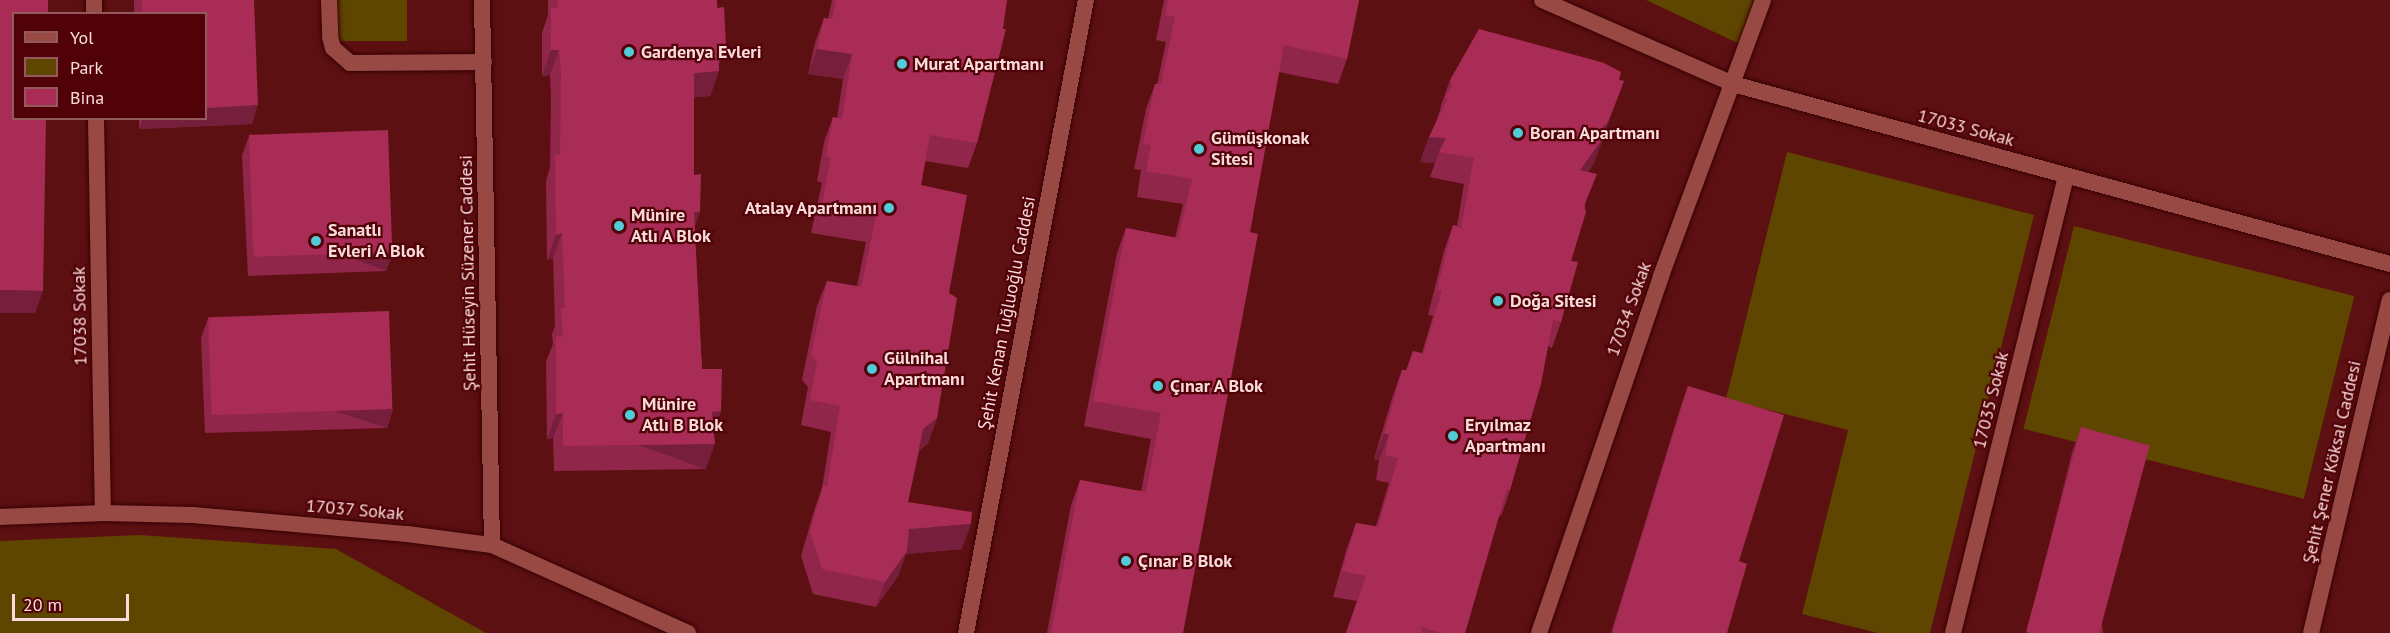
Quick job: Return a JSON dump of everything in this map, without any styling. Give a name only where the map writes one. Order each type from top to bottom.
[{"type":"street","points":[[329,0],[330,37],[333,48],[350,63],[484,62]]},
{"type":"street","name":"Şehit Hüseyin Süzener Caddesi","points":[[482,0],[492,545]]},
{"type":"street","name":"Şehit Kenan Tuğluoğlu Caddesi","points":[[966,633],[1086,0]]},
{"type":"street","name":"17033 Sokak","points":[[1542,0],[1732,84],[2390,264]]},
{"type":"street","name":"17034 Sokak","points":[[1539,633],[1657,287],[1763,0]]},
{"type":"street","name":"17038 Sokak","points":[[96,120],[103,513]]},
{"type":"street","name":"17035 Sokak","points":[[1953,633],[2066,176]]},
{"type":"street","name":"Şehit Şener Köksal Caddesi","points":[[2311,633],[2390,300]]},
{"type":"street","name":"17037 Sokak","points":[[0,517],[103,513],[193,515],[407,534],[492,545],[688,633]]},
{"type":"green space","points":[[337,0],[407,0],[407,41],[337,41]]},
{"type":"green space","points":[[1646,0],[1756,0],[1744,46]]},
{"type":"green space","points":[[1787,152],[2034,215],[1930,633],[1878,633],[1802,614],[1848,430],[1726,399]]},
{"type":"green space","points":[[2074,226],[2354,296],[2304,499],[2023,429]]},
{"type":"green space","points":[[140,535],[336,549],[486,633],[0,633],[0,541]]},
{"type":"building","points":[[0,0],[48,0],[48,12],[12,12],[12,120],[46,120],[43,291],[0,290]]},
{"type":"building","points":[[142,0],[254,0],[258,105],[207,108],[207,12],[142,12]]},
{"type":"building","points":[[557,0],[717,0],[717,8],[724,7],[726,45],[718,45],[719,71],[694,73],[694,175],[701,174],[700,212],[694,212],[702,369],[722,369],[721,411],[712,412],[715,444],[563,446],[563,413],[556,414],[556,336],[563,337],[561,308],[565,308],[562,233],[556,235],[555,155],[560,155],[561,74],[559,50],[551,50],[551,8],[558,8]]},
{"type":"building","points":[[836,0],[1007,0],[1003,29],[1006,29],[977,143],[930,135],[921,185],[967,195],[949,293],[957,298],[937,418],[923,429],[908,502],[972,512],[971,524],[909,529],[907,551],[885,582],[822,569],[810,531],[823,485],[827,486],[840,406],[810,400],[817,362],[811,355],[827,281],[861,287],[876,217],[821,208],[831,158],[826,156],[833,117],[842,119],[852,54],[817,49],[824,18],[832,19]]},
{"type":"building","points":[[1168,0],[1359,0],[1347,59],[1284,45],[1250,232],[1258,234],[1183,633],[1051,633],[1080,480],[1146,492],[1161,413],[1093,401],[1126,228],[1178,238],[1192,179],[1146,171],[1151,145],[1143,144],[1155,84],[1161,84],[1175,17],[1165,15]]},
{"type":"building","points":[[1479,29],[1604,63],[1621,72],[1619,80],[1624,81],[1608,122],[1601,129],[1603,138],[1580,170],[1597,174],[1584,206],[1586,212],[1571,261],[1578,262],[1561,322],[1553,320],[1541,384],[1510,490],[1507,489],[1465,633],[1441,633],[1420,627],[1423,633],[1346,633],[1366,576],[1342,571],[1356,523],[1378,527],[1398,458],[1385,455],[1389,434],[1384,434],[1402,370],[1407,370],[1413,351],[1423,354],[1442,291],[1437,290],[1453,225],[1461,228],[1474,158],[1439,152],[1446,138],[1429,137],[1447,100],[1445,96],[1452,87],[1450,80]]},
{"type":"building","name":"Sanatlı Evleri A Blok","points":[[388,130],[392,252],[253,257],[249,135]]},
{"type":"building","points":[[389,311],[392,409],[212,415],[208,317]]},
{"type":"building","points":[[1688,386],[1784,415],[1739,561],[1747,564],[1727,633],[1612,633]]},
{"type":"building","points":[[2081,427],[2150,445],[2099,633],[2026,632]]},
{"type":"place","name":"Gardenya Evleri","points":[[629,52]]},
{"type":"place","name":"Murat Apartmanı","points":[[902,64]]},
{"type":"place","name":"Boran Apartmanı","points":[[1518,133]]},
{"type":"place","name":"Gümüşkonak Sitesi","points":[[1199,149]]},
{"type":"place","name":"Atalay Apartmanı","points":[[889,208]]},
{"type":"place","name":"Münire Atlı A Blok","points":[[619,226]]},
{"type":"place","name":"Sanatlı Evleri A Blok","points":[[316,241]]},
{"type":"place","name":"Doğa Sitesi","points":[[1498,301]]},
{"type":"place","name":"Gülnihal Apartmanı","points":[[872,369]]},
{"type":"place","name":"Çınar A Blok","points":[[1158,386]]},
{"type":"place","name":"Münire Atlı B Blok","points":[[630,415]]},
{"type":"place","name":"Eryılmaz Apartmanı","points":[[1453,436]]},
{"type":"place","name":"Çınar B Blok","points":[[1126,561]]}]
